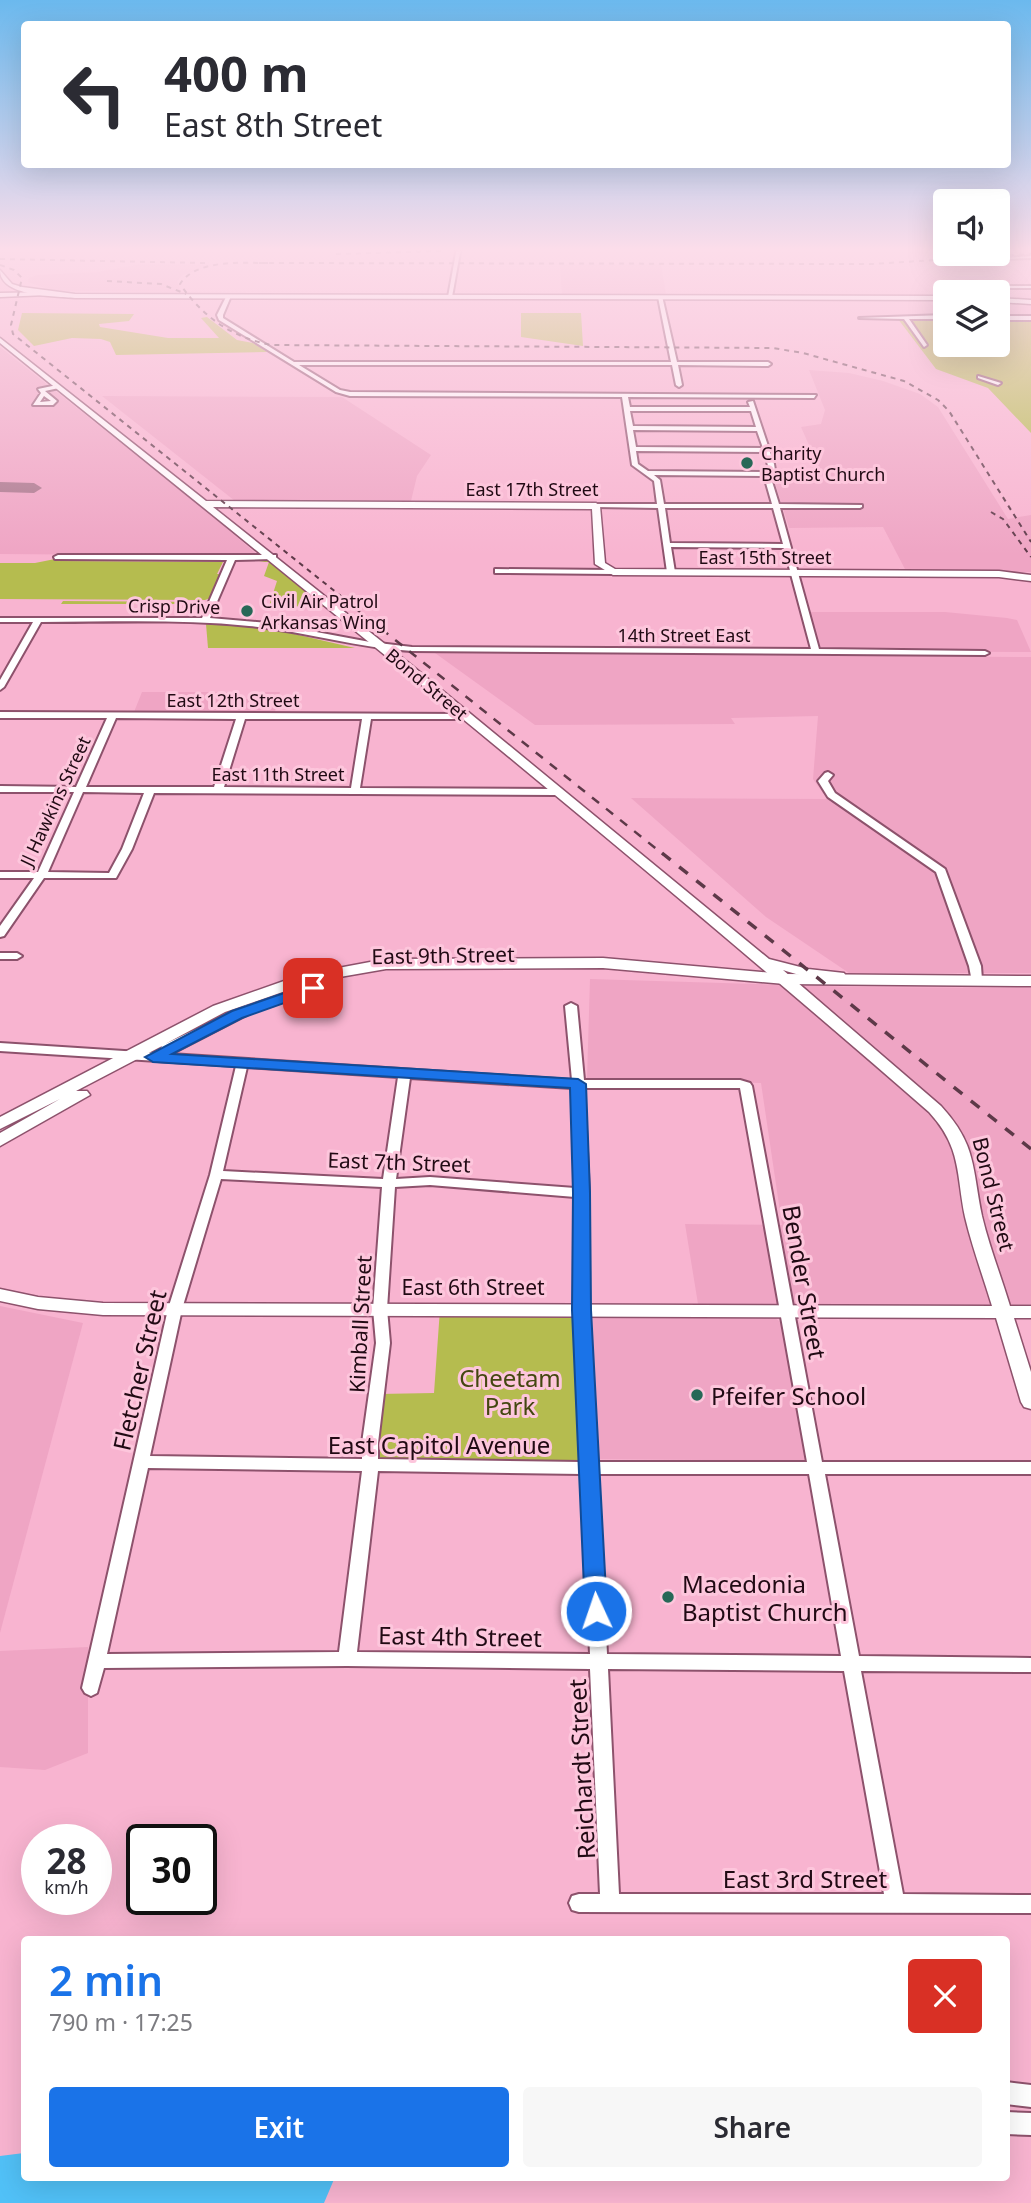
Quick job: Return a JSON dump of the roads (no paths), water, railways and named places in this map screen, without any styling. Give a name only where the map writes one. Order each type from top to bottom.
[{"type":"main road","name":"East 9th Street","points":[[0,1124],[219,1009],[307,978],[361,967],[386,964],[603,963],[786,979],[1031,981]]},
{"type":"main road","name":"East 9th Street","points":[[0,1140],[237,1015],[291,994],[335,982],[385,975],[756,975]]},
{"type":"street","name":"Bond Street","points":[[11,350],[406,666],[786,979],[935,1109],[957,1136],[967,1164],[974,1218],[1031,1402]]},
{"type":"street","points":[[271,350],[345,393],[814,396]]},
{"type":"street","points":[[672,350],[679,386]]},
{"type":"street","points":[[293,363],[768,364]]},
{"type":"street","points":[[980,377],[998,383]]},
{"type":"street","points":[[44,393],[40,390],[57,387]]},
{"type":"street","points":[[625,396],[637,468],[657,480],[671,572]]},
{"type":"street","points":[[628,409],[751,406],[772,470],[766,474],[647,473]]},
{"type":"street","points":[[629,428],[759,429]]},
{"type":"street","points":[[633,449],[766,450]]},
{"type":"street","points":[[766,474],[796,572],[816,652]]},
{"type":"street","name":"East 17th Street","points":[[204,504],[860,506]]},
{"type":"street","points":[[596,506],[600,564],[613,572]]},
{"type":"street","points":[[667,545],[788,545]]},
{"type":"street","points":[[58,557],[272,557]]},
{"type":"street","points":[[205,621],[232,558]]},
{"type":"street","name":"East 15th Street","points":[[498,571],[999,573],[1031,578]]},
{"type":"street","name":"Crisp Drive","points":[[0,620],[205,621],[265,625],[383,648]]},
{"type":"street","points":[[0,687],[38,621]]},
{"type":"street","points":[[346,642],[362,640],[364,632]]},
{"type":"street","name":"Crisp Drive","points":[[346,642],[406,666]]},
{"type":"street","name":"14th Street East","points":[[383,648],[985,653]]},
{"type":"street","points":[[406,666],[400,659],[402,655],[432,649]]},
{"type":"street","name":"East 12th Street","points":[[0,715],[466,717]]},
{"type":"street","name":"Jl Hawkins Street","points":[[0,934],[41,876],[113,715]]},
{"type":"street","points":[[218,790],[241,716]]},
{"type":"street","points":[[355,790],[367,716]]},
{"type":"street","points":[[828,775],[823,781],[831,795],[942,871],[975,966],[976,980]]},
{"type":"street","name":"East 11th Street","points":[[0,789],[556,792]]},
{"type":"street","points":[[0,876],[116,874],[150,789]]},
{"type":"street","points":[[746,947],[788,969],[876,979]]},
{"type":"street","points":[[0,956],[17,956]]},
{"type":"street","points":[[821,1009],[815,996],[821,986],[876,979]]},
{"type":"street","name":"Reichardt Street","points":[[571,1006],[578,1084],[582,1310],[610,1901]]},
{"type":"street","points":[[0,1046],[578,1084]]},
{"type":"street","name":"Fletcher Street","points":[[91,1688],[175,1308],[216,1175],[242,1064]]},
{"type":"street","name":"Kimball Street","points":[[347,1659],[383,1343],[380,1309],[390,1183],[404,1074]]},
{"type":"street","name":"Bender Street","points":[[578,1084],[744,1085],[748,1088],[814,1468],[895,1903]]},
{"type":"street","name":"East 7th Street","points":[[216,1175],[390,1183],[430,1181],[582,1193]]},
{"type":"street","name":"East 6th Street","points":[[0,1296],[70,1307],[1031,1312]]},
{"type":"street","name":"East Capitol Avenue","points":[[141,1462],[589,1468],[1031,1468]]},
{"type":"street","name":"East 4th Street","points":[[98,1661],[347,1659],[1031,1665]]},
{"type":"street","name":"East 3rd Street","points":[[579,1903],[1031,1904]]},
{"type":"street","points":[[1010,2093],[1031,2096]]},
{"type":"street","points":[[1010,2123],[1031,2124]]},
{"type":"water","points":[[21,2153],[21,2181],[333,2181],[324,2203],[0,2203],[0,2156]]},
{"type":"railway","points":[[33,350],[342,597]]},
{"type":"railway","points":[[784,350],[904,381],[938,400],[949,411],[1031,542]]},
{"type":"railway","points":[[991,512],[1003,519],[1031,557]]},
{"type":"railway","points":[[339,595],[664,855]]},
{"type":"railway","points":[[662,853],[1031,1149]]},
{"type":"place","name":"Charity Baptist Church","points":[[747,463]]},
{"type":"place","name":"Civil Air Patrol Arkansas Wing","points":[[247,611]]},
{"type":"place","name":"Pfeifer School","points":[[697,1395]]},
{"type":"place","name":"Macedonia Baptist Church","points":[[668,1597]]},
{"type":"park label","name":"Cheetam Park","points":[[510,1391]]}]
